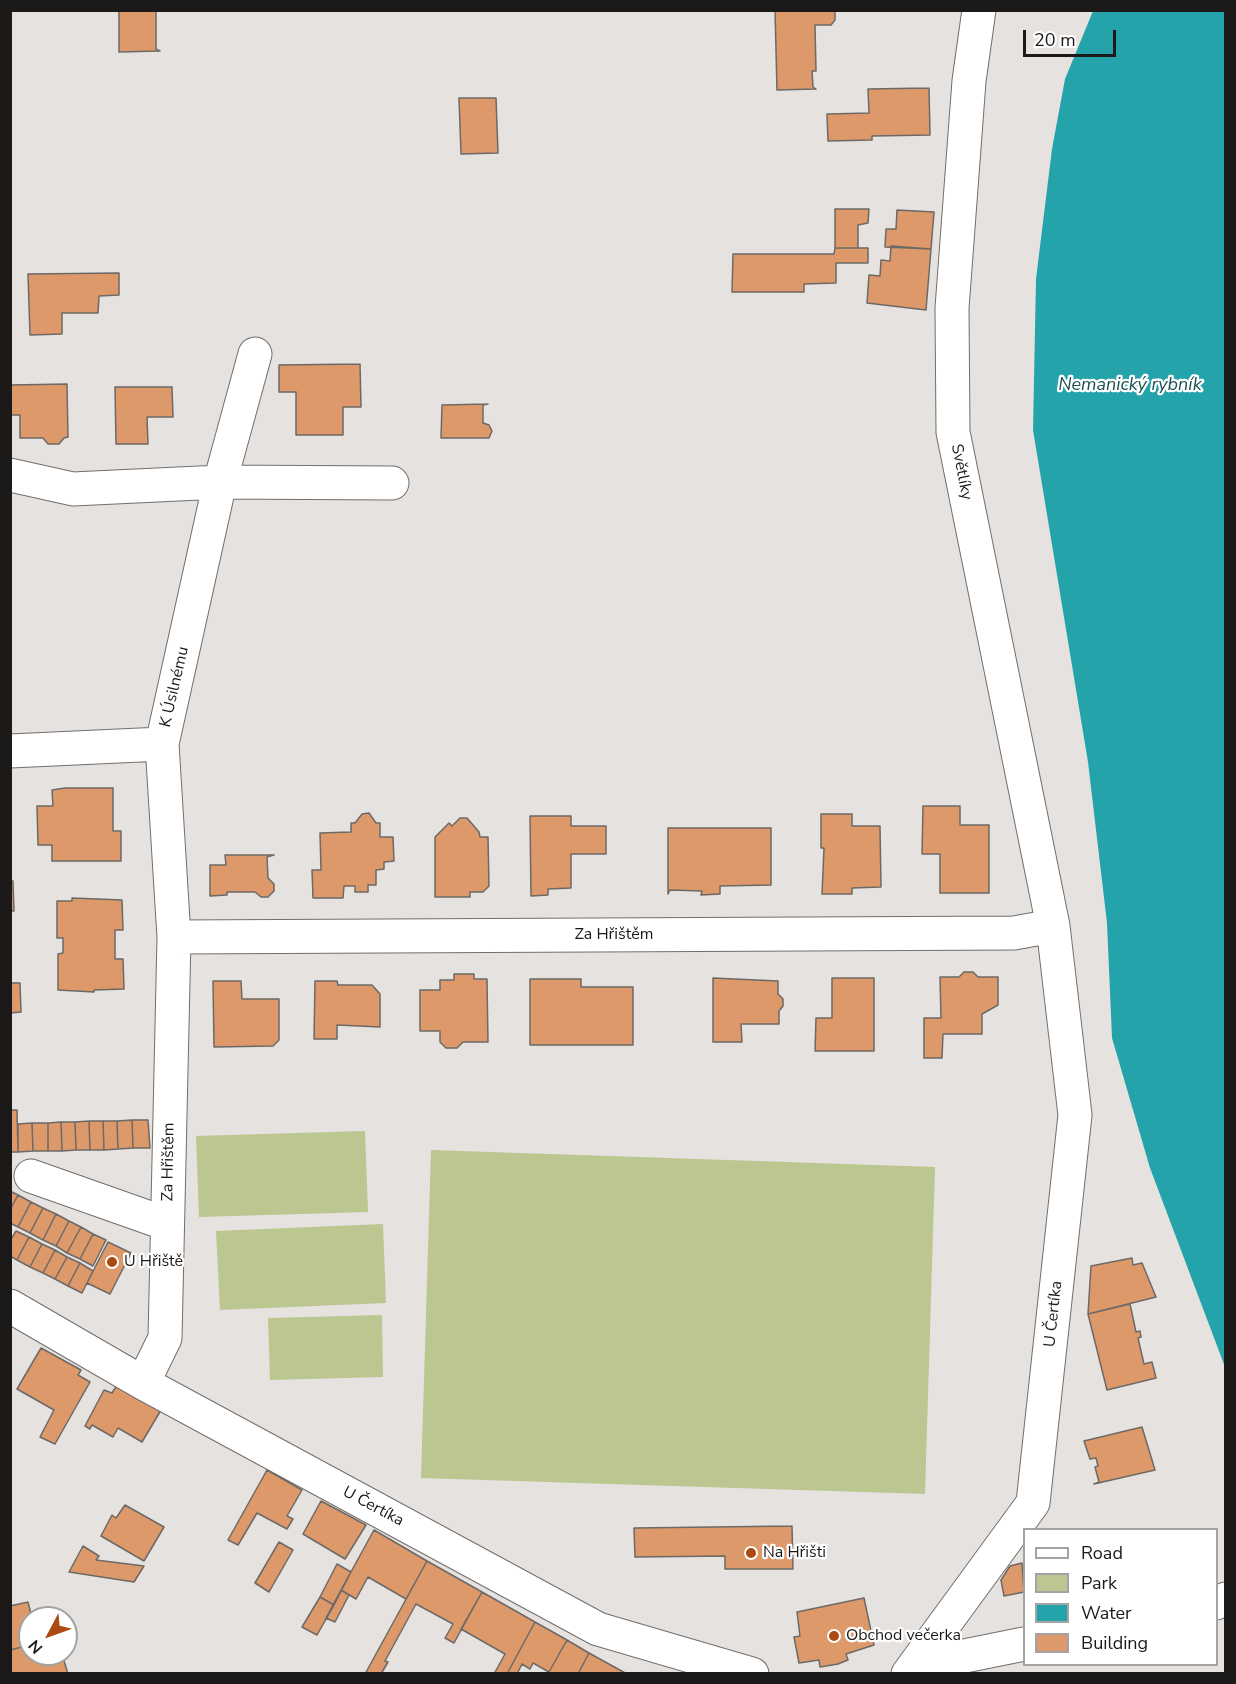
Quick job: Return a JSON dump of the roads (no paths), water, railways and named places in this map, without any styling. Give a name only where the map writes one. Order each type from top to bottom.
[{"type":"street","name":"Světlíky","points":[[979,10],[969,81],[952,308],[953,432],[1053,926]]},
{"type":"street","name":"K Úsilnému","points":[[10,751],[162,744],[220,482],[255,354]]},
{"type":"street","points":[[10,475],[73,489],[220,482],[392,483]]},
{"type":"street","name":"Za Hřištěm","points":[[143,1383],[165,1338],[174,937],[162,744]]},
{"type":"street","name":"Za Hřištěm","points":[[174,937],[1002,933],[1053,926]]},
{"type":"street","name":"U Čertíka","points":[[912,1670],[1033,1503],[1075,1115],[1053,926]]},
{"type":"street","points":[[31,1176],[167,1224]]},
{"type":"street","name":"U Čertíka","points":[[10,1306],[143,1383],[598,1629],[752,1674]]},
{"type":"street","name":"U Čertíka","points":[[912,1670],[1023,1644]]},
{"type":"water","name":"Nemanický rybník","points":[[1093,11],[1225,11],[1225,1367],[1150,1168],[1112,1038],[1107,923],[1088,762],[1033,430],[1036,279],[1052,149],[1065,79]]},
{"type":"place","name":"U Hřiště","points":[[112,1262]]},
{"type":"place","name":"Na Hřišti","points":[[751,1553]]},
{"type":"place","name":"Obchod večerka","points":[[834,1636]]}]
